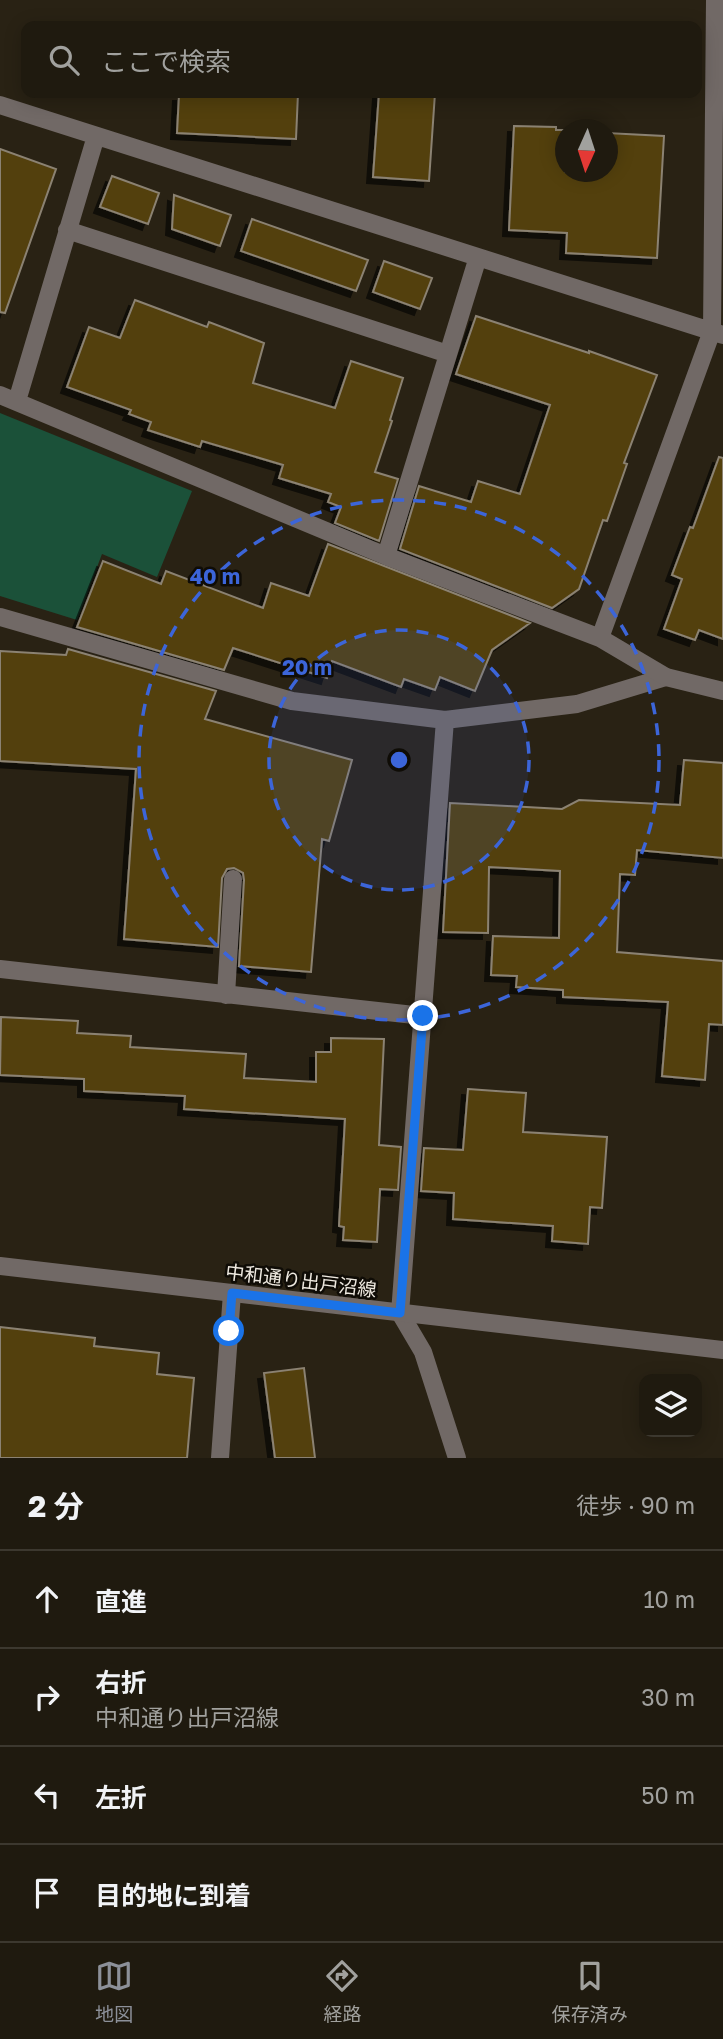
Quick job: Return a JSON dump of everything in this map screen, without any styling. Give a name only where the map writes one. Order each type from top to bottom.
[{"type":"street","points":[[600,638],[717,333],[715,0]]},
{"type":"street","points":[[0,105],[717,333]]},
{"type":"street","points":[[96,136],[67,230],[8,398],[386,556],[600,638],[666,677],[723,691]]},
{"type":"street","points":[[67,230],[448,354]]},
{"type":"street","points":[[386,556],[478,257]]},
{"type":"street","points":[[0,617],[292,701],[445,720],[577,704],[666,677]]},
{"type":"street","points":[[445,720],[400,1313],[423,1352],[457,1458]]},
{"type":"street","points":[[226,995],[233,879]]},
{"type":"street","points":[[0,969],[423,1016]]},
{"type":"street","name":"中和通り出戸沼線","points":[[0,1266],[723,1350]]},
{"type":"street","points":[[220,1458],[232,1293]]},
{"type":"green space","points":[[0,413],[192,491],[157,577],[102,554],[77,620],[0,596]]},
{"type":"building","points":[[179,98],[298,98],[296,139],[177,133]]},
{"type":"building","points":[[379,98],[435,98],[429,181],[373,177]]},
{"type":"building","points":[[514,126],[555,127],[555,182],[618,182],[618,134],[664,136],[657,258],[566,253],[567,233],[509,230]]},
{"type":"building","points":[[0,149],[56,169],[5,313],[0,312]]},
{"type":"building","points":[[112,176],[159,193],[148,224],[100,207]]},
{"type":"building","points":[[174,195],[231,215],[220,246],[172,229]]},
{"type":"building","points":[[252,219],[368,260],[356,291],[241,251]]},
{"type":"building","points":[[384,261],[432,278],[420,309],[373,292]]},
{"type":"building","points":[[135,300],[207,327],[209,322],[264,343],[253,383],[335,408],[351,361],[403,378],[375,472],[398,479],[379,541],[335,523],[341,507],[328,502],[331,494],[279,478],[283,465],[202,441],[200,447],[148,430],[151,422],[129,414],[131,410],[67,387],[89,327],[120,338]]},
{"type":"building","points":[[476,316],[657,375],[624,463],[627,464],[607,521],[603,520],[579,589],[552,608],[400,549],[419,486],[471,502],[478,481],[520,494],[550,405],[456,374]]},
{"type":"building","points":[[719,457],[723,458],[723,639],[699,630],[695,640],[664,629],[682,579],[672,575],[690,527],[693,528]]},
{"type":"building","points":[[328,544],[530,623],[492,650],[475,691],[440,677],[435,690],[404,679],[401,687],[332,661],[327,678],[233,648],[224,670],[77,627],[103,561],[161,584],[166,571],[263,608],[271,583],[309,596]]},
{"type":"building","points":[[68,649],[216,691],[205,719],[352,760],[329,841],[322,839],[311,972],[239,966],[244,880],[243,873],[234,868],[227,869],[222,878],[218,947],[124,939],[136,769],[0,761],[0,651],[66,655]]},
{"type":"building","points":[[684,760],[723,763],[723,858],[637,850],[635,875],[620,874],[617,952],[723,961],[723,1025],[709,1024],[705,1080],[662,1076],[668,1002],[563,997],[563,990],[516,987],[517,976],[491,975],[493,936],[559,938],[560,871],[489,867],[488,933],[443,932],[450,803],[562,809],[579,800],[680,805]]},
{"type":"building","points":[[1,1017],[78,1021],[77,1033],[131,1036],[130,1047],[246,1054],[244,1078],[316,1082],[316,1052],[331,1052],[331,1038],[384,1039],[379,1145],[401,1147],[398,1190],[380,1189],[377,1242],[343,1240],[344,1227],[339,1226],[345,1119],[184,1109],[185,1096],[84,1091],[84,1079],[0,1075]]},
{"type":"building","points":[[468,1089],[526,1093],[523,1132],[607,1137],[602,1208],[590,1207],[588,1244],[552,1241],[553,1226],[453,1219],[454,1193],[421,1191],[424,1148],[463,1150]]},
{"type":"building","points":[[0,1327],[95,1338],[94,1346],[159,1353],[157,1374],[194,1378],[187,1458],[0,1458]]},
{"type":"building","points":[[304,1368],[315,1458],[275,1458],[264,1373]]},
{"type":"route","points":[[229,1331],[232,1293],[400,1313],[423,1016]]}]
